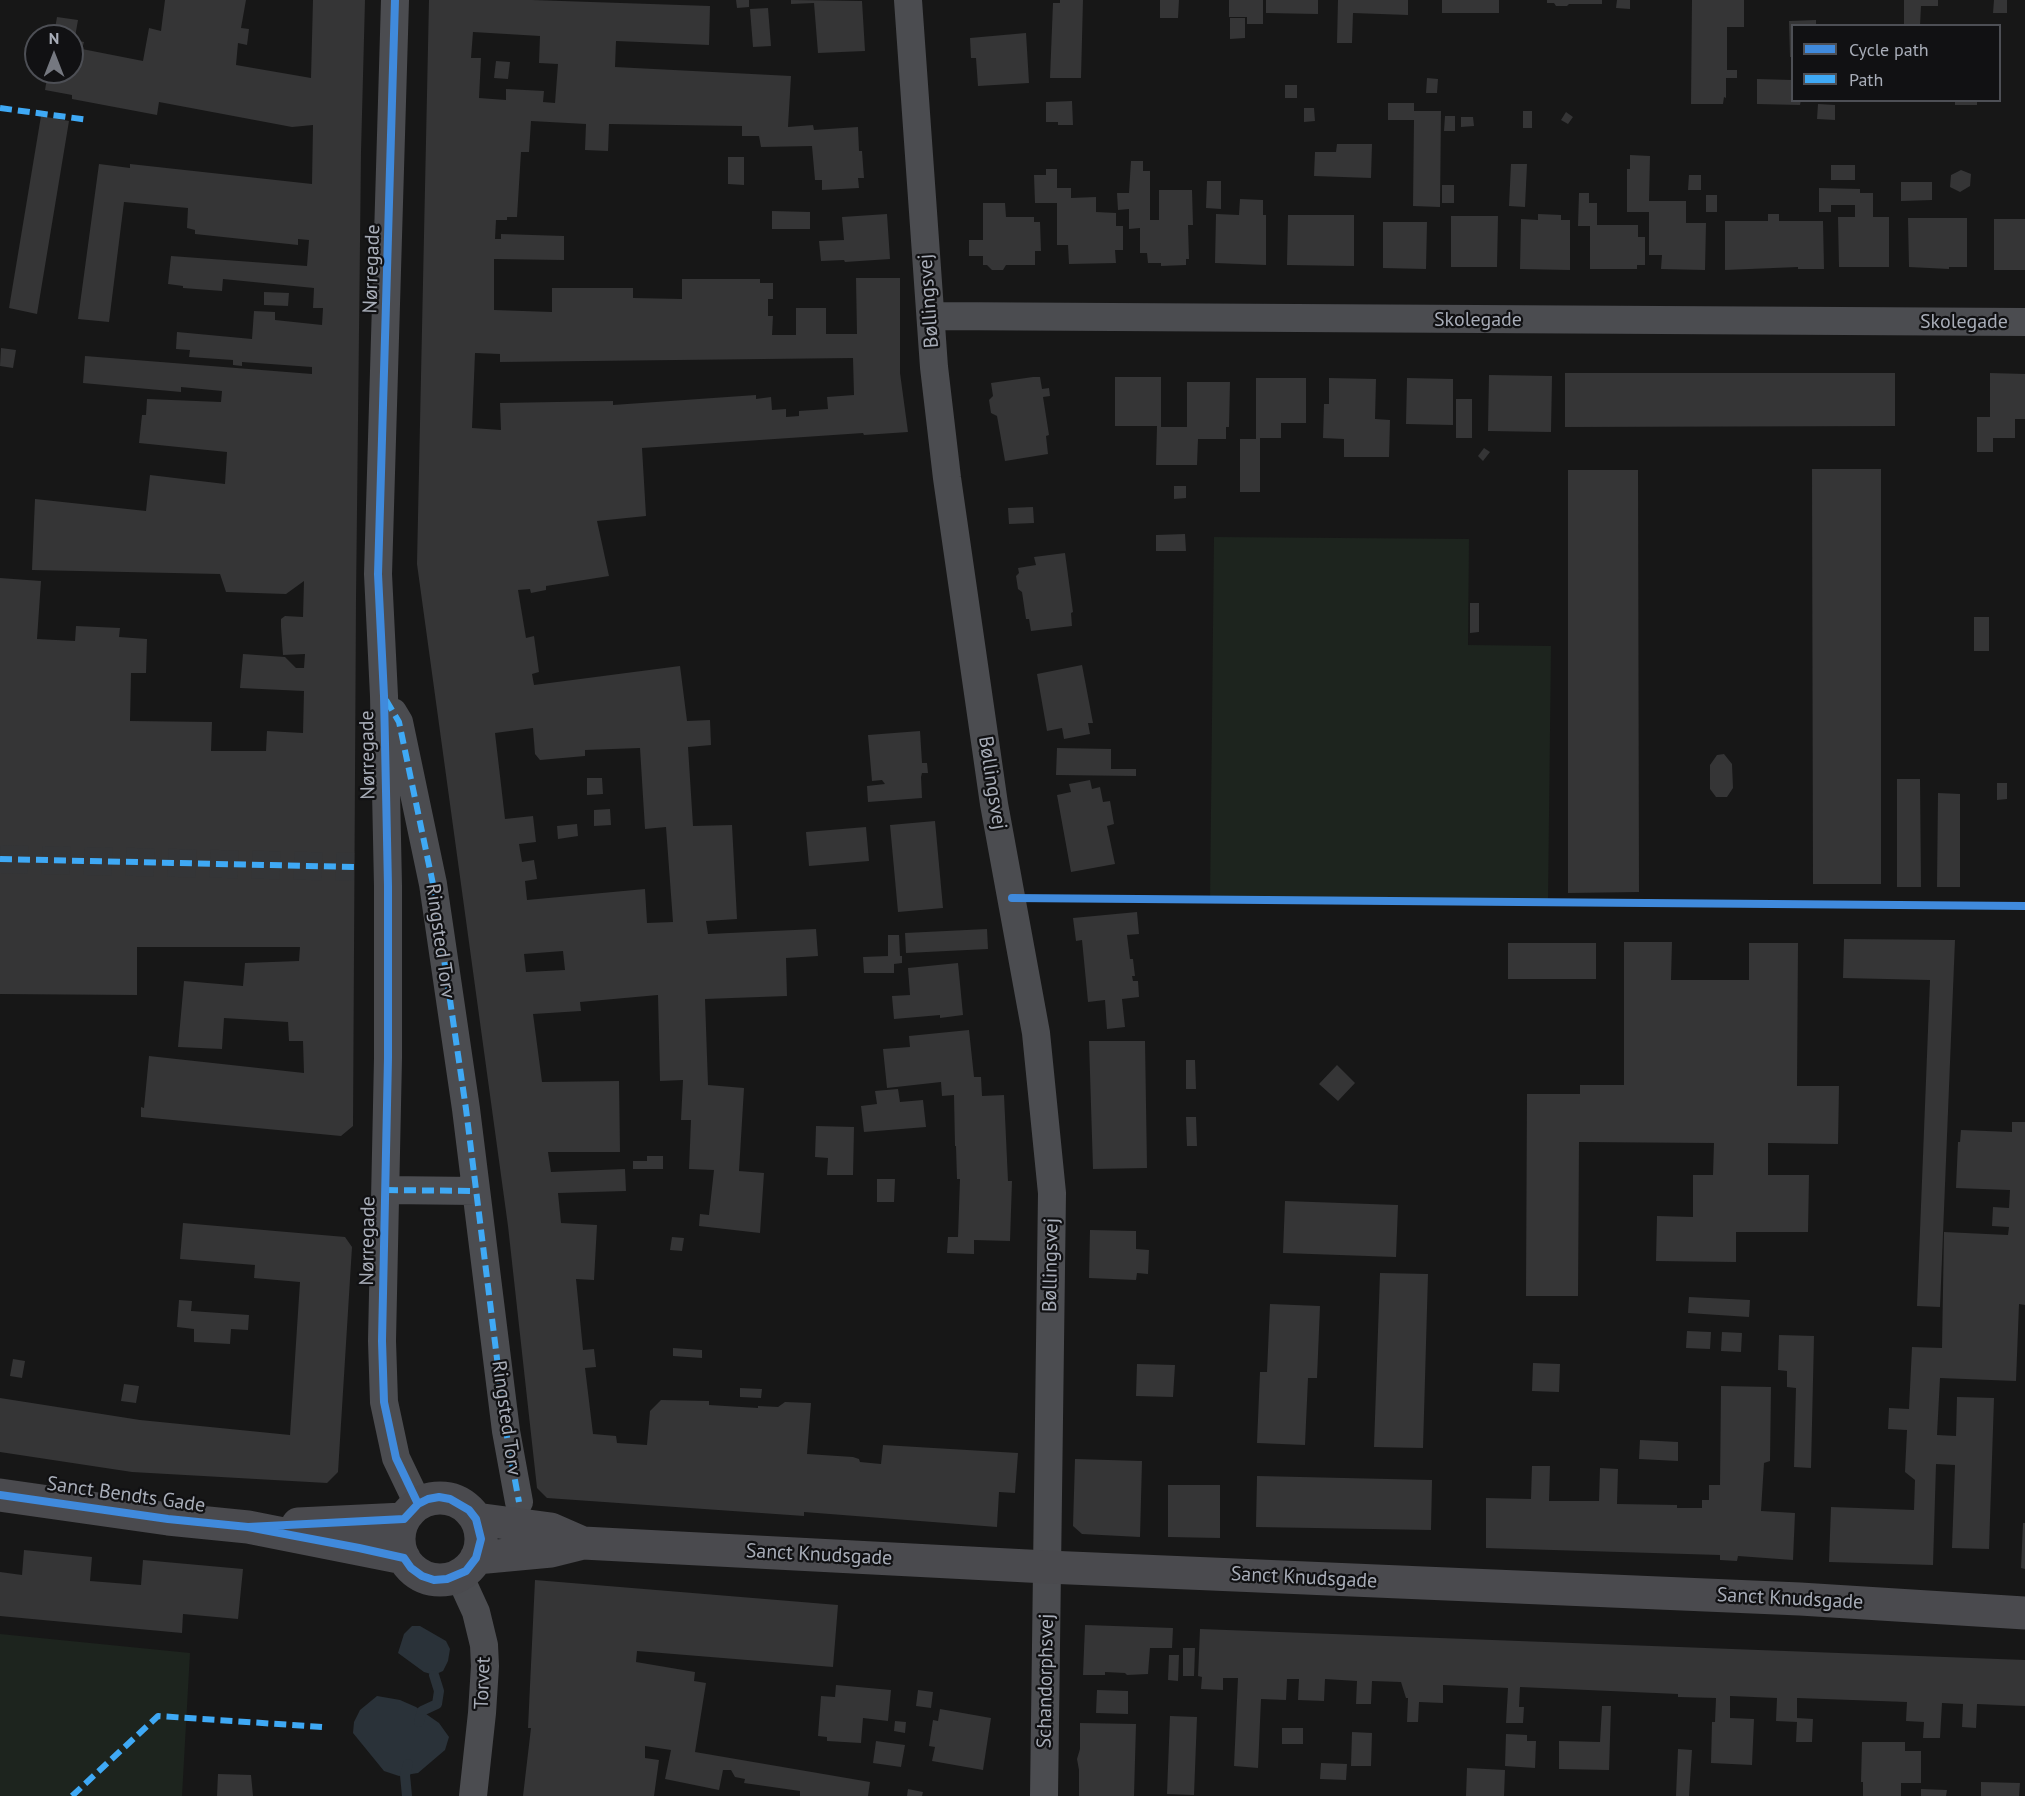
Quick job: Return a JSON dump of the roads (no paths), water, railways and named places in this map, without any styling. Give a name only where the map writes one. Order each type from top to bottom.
[{"type":"street","name":"Nørregade","points":[[395,0],[378,574],[384,696],[388,886],[386,1190],[382,1341],[384,1402],[396,1458],[411,1511]]},
{"type":"street","name":"Bøllingsvej","points":[[908,0],[934,367],[956,549],[994,804],[1036,1033],[1052,1193],[1047,1567]]},
{"type":"street","name":"Skolegade","points":[[931,316],[2025,322]]},
{"type":"street","name":"Ringsted Torv","points":[[384,696],[399,722],[433,884],[466,1109],[506,1431],[519,1502]]},
{"type":"street","points":[[386,1190],[476,1191]]},
{"type":"street","name":"Sanct Bendts Gade","points":[[0,1495],[168,1519],[248,1527],[404,1558]]},
{"type":"street","points":[[439,1497],[450,1499],[470,1510],[476,1519],[481,1539],[468,1567],[447,1579],[434,1580],[417,1572],[404,1558],[399,1545],[399,1532],[411,1511],[428,1499],[439,1497]]},
{"type":"street","name":"Sanct Bendts Gade","points":[[248,1527],[411,1511]]},
{"type":"street","name":"Sanct Knudsgade","points":[[476,1519],[551,1529],[583,1543]]},
{"type":"street","name":"Sanct Knudsgade","points":[[468,1567],[583,1543],[1047,1567],[1789,1598],[2025,1613]]},
{"type":"street","name":"Torvet","points":[[468,1567],[484,1644],[485,1666],[473,1796]]},
{"type":"street","name":"Schandorphsvej","points":[[1044,1796],[1047,1567]]},
{"type":"waterway","points":[[419,1722],[422,1711],[437,1704],[439,1691],[434,1675]]},
{"type":"waterway","points":[[407,1796],[405,1775],[408,1764]]},
{"type":"tunnel","points":[[0,859],[354,867]]}]
